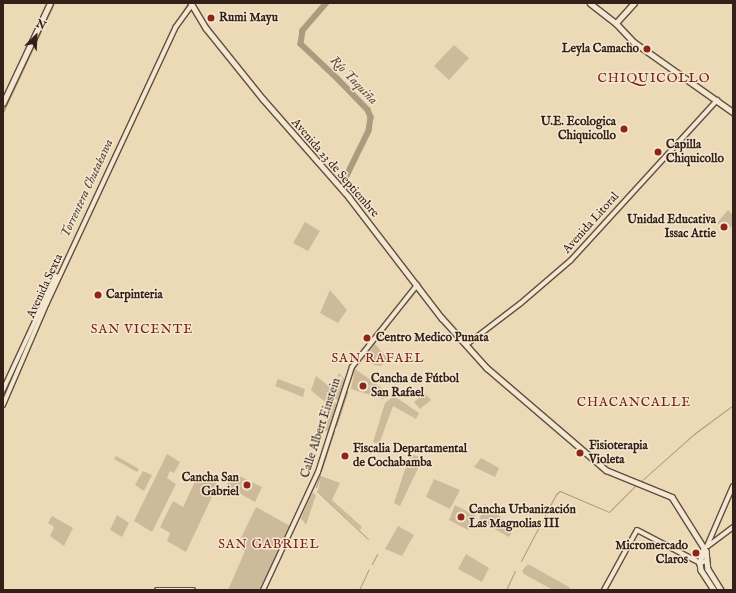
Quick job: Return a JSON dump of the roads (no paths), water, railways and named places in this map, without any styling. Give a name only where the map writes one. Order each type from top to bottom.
[{"type":"main road","points":[[3,102],[50,3]]},
{"type":"main road","points":[[590,3],[616,23],[634,42],[733,112]]},
{"type":"main road","points":[[616,23],[634,3]]},
{"type":"main road","name":"Avenida 23 de Septiembre","points":[[192,4],[206,28],[250,83],[346,194],[466,345],[490,371],[606,470],[639,482],[672,497],[706,548]]},
{"type":"main road","points":[[706,548],[706,561],[711,575],[721,590]]},
{"type":"main road","points":[[706,548],[700,563],[703,575],[714,590]]},
{"type":"main road","points":[[157,590],[193,590]]},
{"type":"street","name":"Avenida Sexta","points":[[3,390],[175,28],[192,4]]},
{"type":"street","name":"Avenida Litoral","points":[[466,345],[522,303],[571,260],[717,100]]},
{"type":"street","name":"Avenida Sexta","points":[[3,404],[58,277]]},
{"type":"street","name":"Calle Albert Einstein","points":[[263,590],[318,472],[352,367],[418,285]]},
{"type":"street","points":[[706,548],[733,486]]},
{"type":"street","points":[[706,548],[733,527]]},
{"type":"street","points":[[604,590],[637,530],[700,563],[706,561]]},
{"type":"waterway","points":[[3,110],[53,3]]},
{"type":"waterway","name":"Río Taquiña","points":[[327,3],[303,31],[301,44],[368,110],[371,117],[369,131],[343,184]]},
{"type":"waterway","name":"Torrentera Chutakawa","points":[[135,109],[168,37],[187,4]]},
{"type":"waterway","name":"Torrentera Chutakawa","points":[[131,119],[133,114]]},
{"type":"waterway","points":[[340,191],[369,226]]},
{"type":"waterway","name":"Torrentera Chutakawa","points":[[60,271],[64,261]]},
{"type":"waterway","points":[[404,305],[416,290]]},
{"type":"waterway","name":"Torrentera Chutakawa","points":[[3,397],[33,330]]},
{"type":"waterway","points":[[348,386],[355,366]]},
{"type":"waterway","points":[[336,426],[347,392]]},
{"type":"waterway","points":[[640,482],[694,434],[733,405]]},
{"type":"waterway","points":[[321,471],[334,431]]},
{"type":"waterway","points":[[316,487],[320,476]]},
{"type":"waterway","points":[[521,561],[556,494],[560,491],[609,512],[637,484]]},
{"type":"waterway","points":[[317,491],[368,539]]},
{"type":"waterway","points":[[372,564],[377,554]]},
{"type":"waterway","points":[[705,568],[718,590]]},
{"type":"waterway","points":[[359,590],[369,569]]},
{"type":"waterway","points":[[506,590],[515,571]]},
{"type":"place","name":"Rumi Mayu","points":[[211,18]]},
{"type":"place","name":"Leyla Camacho","points":[[647,49]]},
{"type":"place","name":"U.E. Ecologica Chiquicollo","points":[[624,129]]},
{"type":"place","name":"Capilla Chiquicollo","points":[[658,152]]},
{"type":"place","name":"Unidad Educativa Issac Attie","points":[[724,227]]},
{"type":"place","name":"Carpinteria","points":[[98,295]]},
{"type":"place","name":"Centro Medico Punata","points":[[367,338]]},
{"type":"place","name":"Cancha de Fútbol San Rafael","points":[[363,386]]},
{"type":"place","name":"Fisioterapia Violeta","points":[[580,453]]},
{"type":"place","name":"Fiscalia Departamental de Cochabamba","points":[[345,456]]},
{"type":"place","name":"Cancha San Gabriel","points":[[247,485]]},
{"type":"place","name":"Cancha Urbanización Las Magnolias III","points":[[461,517]]},
{"type":"place","name":"Micromercado Claros","points":[[696,553]]},
{"type":"district","name":"CHIQUICOLLO","points":[[654,79]]},
{"type":"district","name":"SAN VICENTE","points":[[142,330]]},
{"type":"district","name":"SAN RAFAEL","points":[[378,359]]},
{"type":"district","name":"CHACANCALLE","points":[[634,403]]},
{"type":"district","name":"SAN GABRIEL","points":[[269,545]]}]
